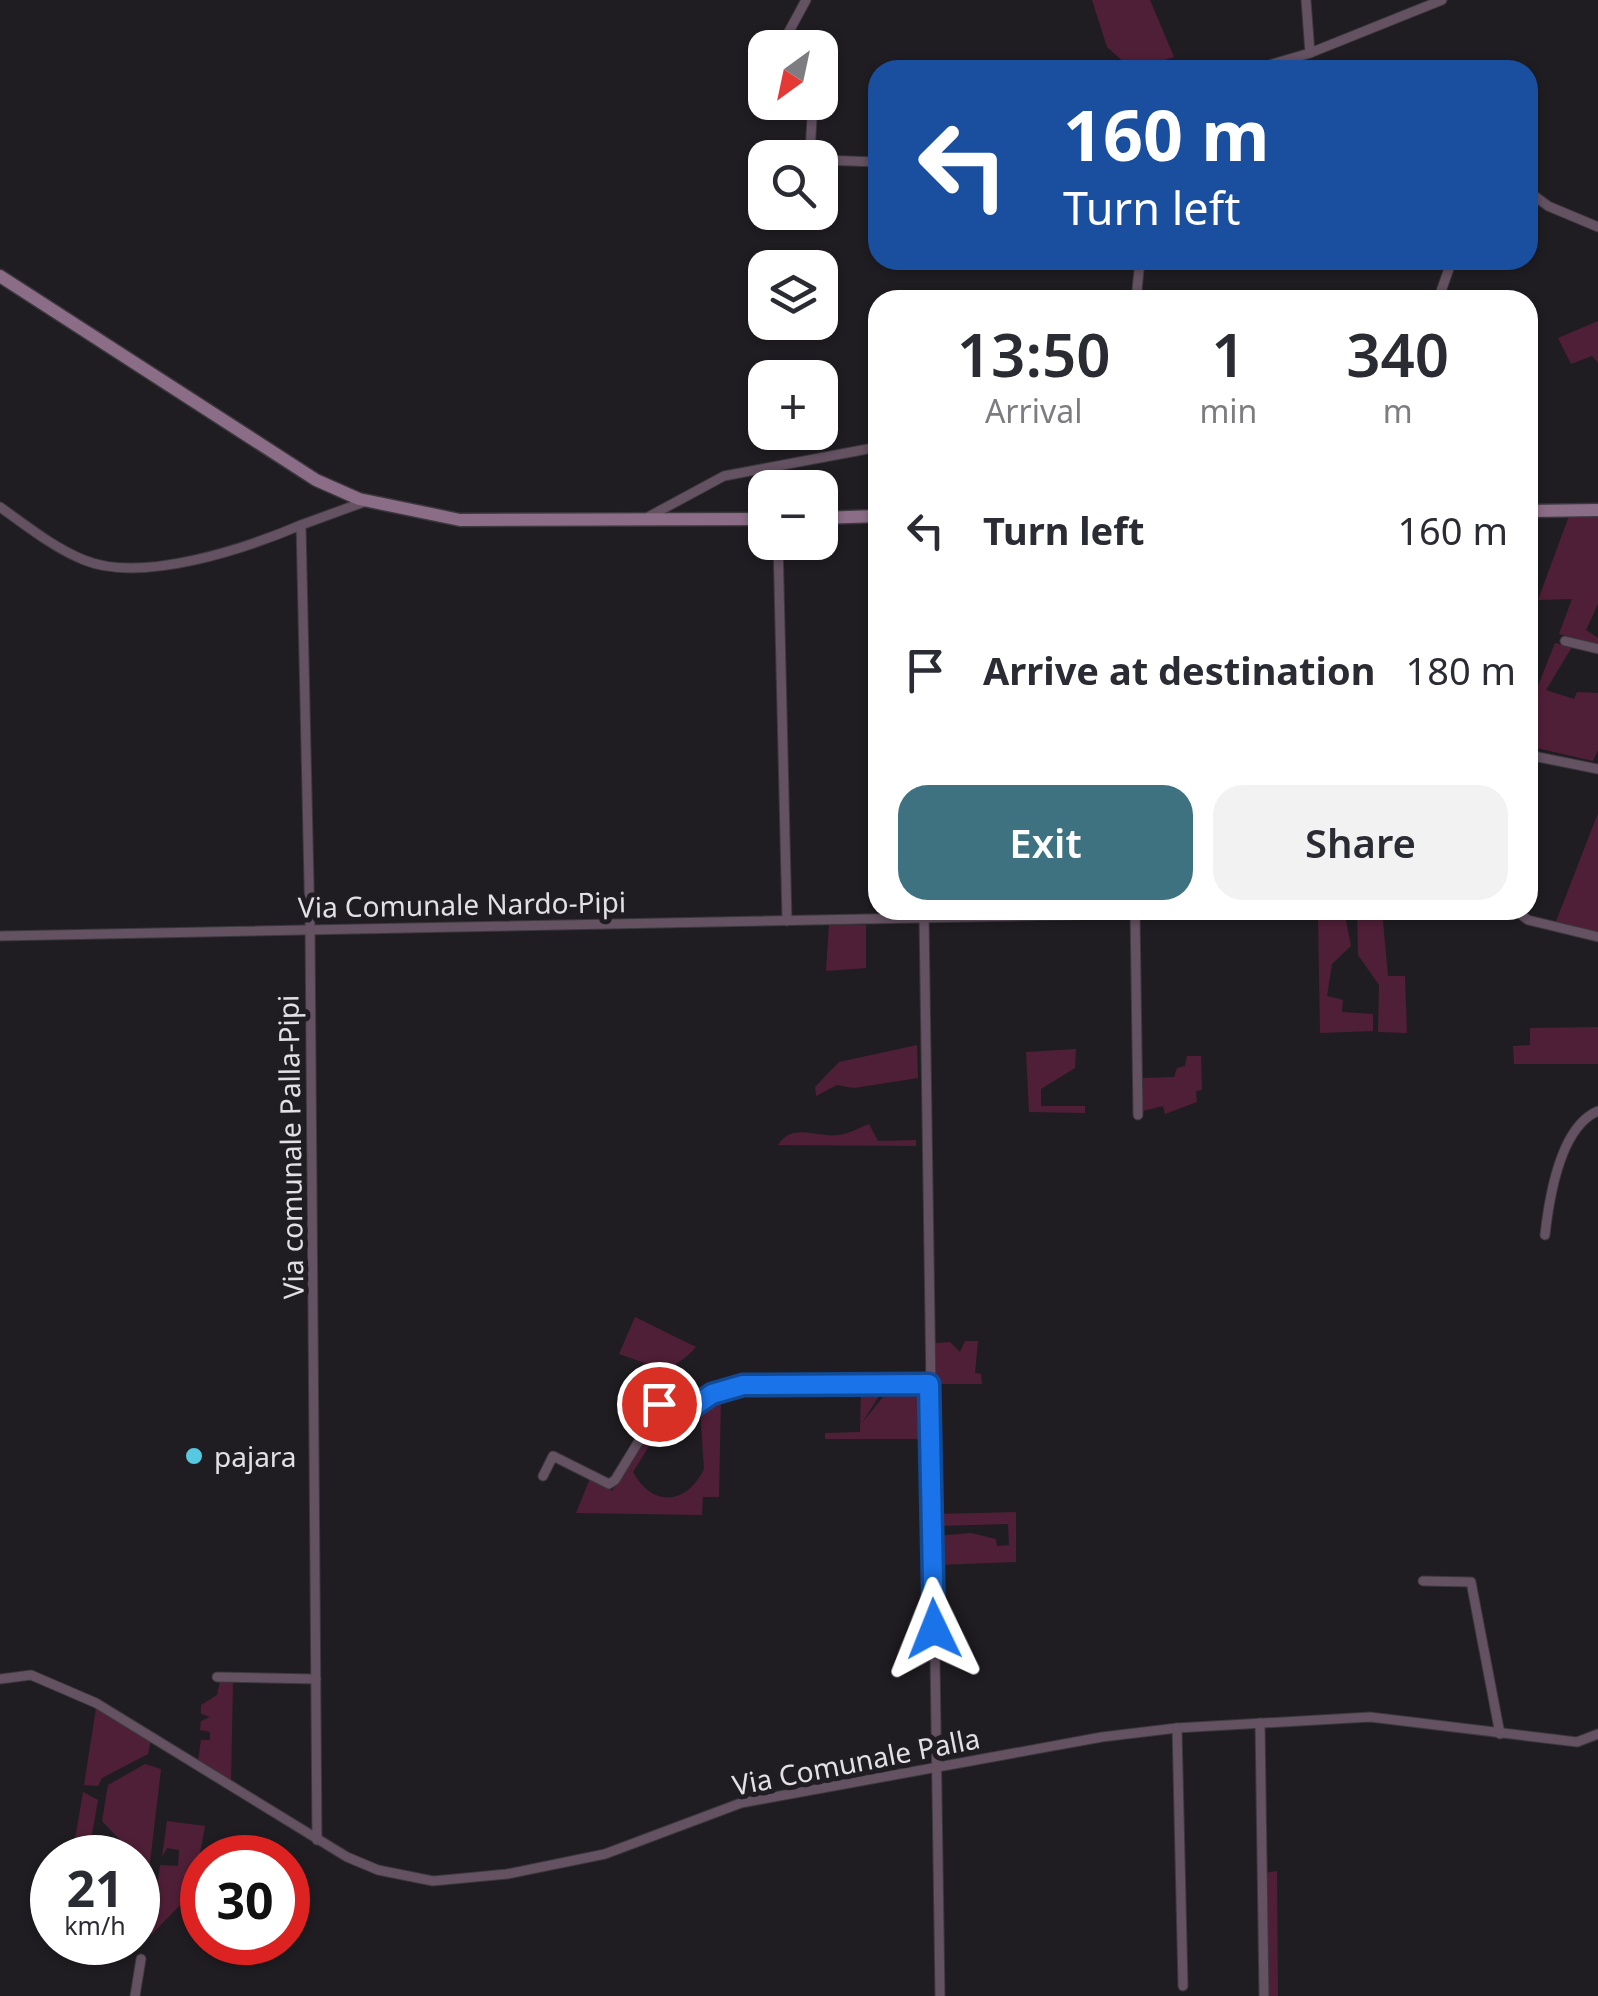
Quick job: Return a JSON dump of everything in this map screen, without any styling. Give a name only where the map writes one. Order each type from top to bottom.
[{"type":"main road","points":[[0,276],[316,480],[368,501],[460,520],[748,519]]},
{"type":"main road","points":[[1538,511],[1598,510]]},
{"type":"main road","points":[[838,517],[868,516]]},
{"type":"street","points":[[790,30],[806,0]]},
{"type":"street","points":[[1306,0],[1310,54]]},
{"type":"street","points":[[1288,60],[1442,0]]},
{"type":"street","points":[[838,160],[868,162]]},
{"type":"street","points":[[1538,198],[1598,227]]},
{"type":"street","points":[[645,519],[724,476],[868,450]]},
{"type":"street","points":[[0,507],[87,562],[131,568],[189,560],[264,541],[368,501]]},
{"type":"street","name":"Via comunale Palla-Pipi","points":[[301,525],[310,928],[318,1840]]},
{"type":"street","points":[[778,560],[786,920]]},
{"type":"street","points":[[1565,641],[1598,649]]},
{"type":"street","points":[[1538,757],[1597,767]]},
{"type":"street","name":"Via Comunale Nardo-Pipi","points":[[0,936],[868,918]]},
{"type":"street","points":[[924,920],[940,1996]]},
{"type":"street","points":[[1135,920],[1138,1114]]},
{"type":"street","points":[[1528,920],[1598,937]]},
{"type":"street","points":[[1545,1236],[1554,1176],[1586,1116],[1598,1111]]},
{"type":"street","points":[[543,1476],[553,1456],[609,1484],[664,1400],[693,1407],[712,1394],[743,1385],[929,1384]]},
{"type":"street","points":[[1423,1581],[1472,1582],[1500,1734]]},
{"type":"street","name":"Via Comunale Palla","points":[[0,1679],[30,1675],[96,1702],[318,1840],[378,1870],[433,1881],[507,1874],[605,1854],[740,1804],[1102,1737],[1177,1728],[1370,1717],[1577,1742],[1598,1734]]},
{"type":"street","points":[[217,1677],[316,1679]]},
{"type":"street","points":[[1260,1723],[1264,1996]]},
{"type":"street","points":[[1177,1728],[1183,1986]]},
{"type":"street","points":[[135,1996],[139,1965]]},
{"type":"shaded area","points":[[1092,0],[1150,0],[1174,57],[1122,60],[1107,47]]},
{"type":"shaded area","points":[[1598,321],[1598,363],[1592,356],[1571,364],[1558,338]]},
{"type":"shaded area","points":[[1569,516],[1598,517],[1598,604],[1586,630],[1598,638],[1598,644],[1559,634],[1572,599],[1538,600]]},
{"type":"shaded area","points":[[1555,643],[1572,647],[1546,690],[1574,699],[1577,692],[1598,693],[1598,750],[1593,761],[1538,748],[1538,686]]},
{"type":"shaded area","points":[[1598,813],[1598,934],[1555,924]]},
{"type":"shaded area","points":[[1318,920],[1346,920],[1351,946],[1332,964],[1327,996],[1343,1000],[1342,1012],[1373,1014],[1373,1031],[1320,1033]]},
{"type":"shaded area","points":[[1357,920],[1383,920],[1388,976],[1405,976],[1407,1033],[1378,1032],[1379,985],[1358,955]]},
{"type":"shaded area","points":[[829,924],[866,925],[866,968],[826,971]]},
{"type":"shaded area","points":[[1598,1027],[1598,1064],[1514,1064],[1513,1046],[1530,1045],[1530,1028]]},
{"type":"shaded area","points":[[917,1045],[918,1078],[854,1088],[837,1085],[816,1096],[815,1087],[839,1062]]},
{"type":"shaded area","points":[[1076,1049],[1075,1068],[1041,1089],[1041,1106],[1085,1106],[1085,1113],[1029,1112],[1026,1052]]},
{"type":"shaded area","points":[[1187,1056],[1201,1056],[1202,1090],[1196,1091],[1197,1102],[1165,1114],[1163,1106],[1143,1111],[1143,1078],[1174,1077],[1177,1068],[1185,1066]]},
{"type":"shaded area","points":[[869,1124],[878,1141],[916,1140],[916,1146],[778,1145],[791,1134],[838,1135]]},
{"type":"shaded area","points":[[635,1317],[696,1347],[656,1378],[661,1395],[647,1390],[656,1367],[619,1354]]},
{"type":"shaded area","points":[[965,1341],[978,1341],[975,1373],[981,1374],[982,1384],[936,1384],[935,1343],[950,1342],[960,1352]]},
{"type":"shaded area","points":[[891,1387],[925,1387],[926,1439],[825,1439],[825,1433],[860,1432],[861,1388],[884,1388],[862,1423]]},
{"type":"shaded area","points":[[721,1395],[719,1497],[703,1497],[702,1515],[576,1513],[591,1476],[612,1491],[663,1404],[687,1409],[686,1426],[654,1438],[633,1472],[659,1496],[669,1498],[688,1490],[704,1469],[700,1410]]},
{"type":"shaded area","points":[[1016,1512],[1016,1562],[937,1565],[936,1536],[971,1533],[996,1539],[997,1546],[1009,1545],[1008,1524],[937,1526],[937,1514]]},
{"type":"shaded area","points":[[220,1681],[233,1681],[231,1782],[198,1761],[201,1740],[210,1740],[210,1732],[200,1730],[201,1721],[210,1717],[201,1714],[201,1705],[217,1695]]},
{"type":"shaded area","points":[[96,1708],[151,1740],[148,1754],[102,1778],[98,1786],[84,1785]]},
{"type":"shaded area","points":[[145,1764],[161,1769],[153,1835],[115,1835],[102,1821],[108,1785]]},
{"type":"shaded area","points":[[83,1792],[98,1800],[92,1835],[76,1835]]},
{"type":"shaded area","points":[[167,1821],[205,1826],[203,1835],[180,1835],[180,1905],[160,1926],[160,1865],[178,1866],[179,1850],[167,1848],[162,1857]]},
{"type":"shaded area","points":[[1277,1871],[1278,1996],[1268,1996],[1265,1873]]},
{"type":"place","name":"pajara","points":[[194,1456]]},
{"type":"route","points":[[659,1404],[664,1400],[693,1407],[712,1394],[743,1385],[929,1384],[934,1629]]}]
